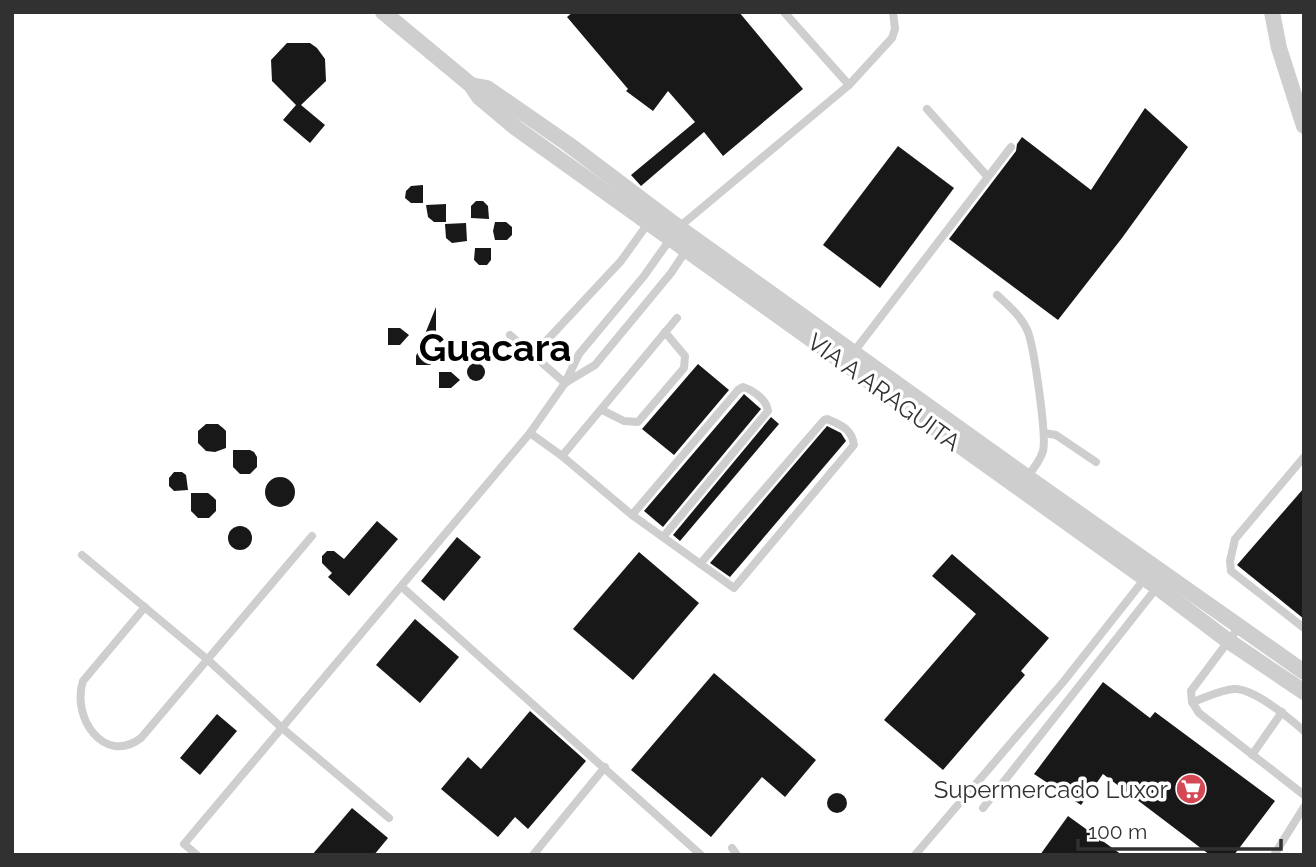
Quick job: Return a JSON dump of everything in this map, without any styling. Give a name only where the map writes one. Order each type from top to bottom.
[{"type":"street","name":"VIA A ARAGUITA","points":[[383,12],[471,85],[479,97],[516,128],[691,244],[1021,483],[1156,577],[1239,627],[1304,672]]},
{"type":"street","points":[[1272,12],[1279,48],[1304,126]]},
{"type":"street","name":"VIA A ARAGUITA","points":[[1156,577],[1227,640],[1304,692]]},
{"type":"lane","points":[[784,12],[849,85]]},
{"type":"lane","points":[[197,855],[184,844],[530,433],[565,383],[579,354],[644,276],[674,233],[849,85],[892,38],[895,29],[893,12]]},
{"type":"lane","points":[[927,108],[987,176]]},
{"type":"lane","points":[[849,359],[1011,147]]},
{"type":"lane","points":[[534,354],[621,261],[652,217]]},
{"type":"lane","points":[[565,383],[595,365],[671,273],[691,244]]},
{"type":"lane","points":[[997,295],[1021,318],[1029,333],[1036,365],[1044,433],[1043,451],[1021,483]]},
{"type":"lane","points":[[562,456],[677,318]]},
{"type":"lane","points":[[602,410],[624,421],[638,422],[684,368],[685,356],[665,332]]},
{"type":"lane","points":[[510,335],[565,383]]},
{"type":"lane","points":[[632,515],[738,390],[747,388],[768,406],[768,411],[663,537]]},
{"type":"lane","points":[[530,433],[562,456],[632,515],[700,564],[734,588],[854,445],[853,435],[845,427],[824,420],[700,564]]},
{"type":"lane","points":[[1044,433],[1056,435],[1096,462]]},
{"type":"lane","points":[[1304,457],[1235,538],[1230,561],[1231,570],[1304,628]]},
{"type":"lane","points":[[145,607],[83,681],[80,691],[79,706],[83,719],[93,733],[107,743],[120,747],[132,745],[141,738],[312,536]]},
{"type":"lane","points":[[82,555],[208,660],[282,728],[389,818]]},
{"type":"lane","points":[[983,808],[1156,577]]},
{"type":"lane","points":[[915,855],[1156,577]]},
{"type":"lane","points":[[402,587],[701,855]]},
{"type":"lane","points":[[1239,627],[1191,691],[1192,702],[1199,713],[1304,795]]},
{"type":"lane","points":[[1192,702],[1238,689],[1247,691],[1282,712],[1304,731]]},
{"type":"lane","points":[[1252,755],[1282,712]]},
{"type":"lane","points":[[533,855],[605,767]]},
{"type":"lane","points":[[1274,855],[1304,807]]},
{"type":"building","points":[[573,12],[739,12],[803,89],[723,156],[704,132],[641,186],[631,175],[695,122],[668,91],[653,111],[626,91],[628,89],[567,17]]},
{"type":"building","points":[[287,43],[310,43],[325,59],[326,81],[301,105],[325,125],[310,143],[283,120],[296,105],[272,81],[271,60]]},
{"type":"building","points":[[1145,108],[1188,147],[1058,320],[949,239],[1016,151],[1022,137],[1091,190]]},
{"type":"building","points":[[898,146],[954,188],[880,288],[823,245]]},
{"type":"building","points":[[423,185],[423,203],[411,203],[405,198],[406,191],[411,186]]},
{"type":"building","points":[[476,201],[483,201],[488,206],[489,219],[471,218],[471,206]]},
{"type":"building","points":[[446,204],[446,222],[434,222],[428,217],[426,205]]},
{"type":"building","points":[[495,222],[506,222],[512,227],[512,235],[507,240],[495,240]]},
{"type":"building","points":[[466,223],[467,241],[452,243],[446,238],[445,224]]},
{"type":"building","points":[[475,248],[491,248],[491,260],[487,265],[479,265],[474,260]]},
{"type":"building","points":[[436,307],[436,334],[422,348],[431,354],[431,365],[416,365],[416,356]]},
{"type":"building","points":[[388,328],[400,328],[409,335],[400,345],[388,345]]},
{"type":"building","points":[[476,363],[482,366],[485,372],[482,378],[476,381],[470,378],[467,372],[470,366]]},
{"type":"building","points":[[698,364],[729,390],[674,455],[642,429]]},
{"type":"building","points":[[439,372],[451,372],[460,380],[451,388],[439,388]]},
{"type":"building","points":[[744,394],[761,409],[663,527],[644,511]]},
{"type":"building","points":[[771,417],[779,424],[680,541],[673,535]]},
{"type":"building","points":[[206,424],[218,424],[226,431],[226,448],[215,452],[206,451],[198,443],[198,431]]},
{"type":"building","points":[[827,426],[841,433],[846,441],[730,577],[710,563]]},
{"type":"building","points":[[233,450],[254,452],[257,467],[250,474],[240,474],[233,467]]},
{"type":"building","points":[[174,472],[186,475],[188,490],[174,491],[169,486],[169,478]]},
{"type":"building","points":[[280,477],[290,482],[295,492],[290,502],[280,507],[270,502],[265,492],[270,482]]},
{"type":"building","points":[[1304,488],[1304,619],[1237,565]]},
{"type":"building","points":[[191,493],[208,493],[216,500],[216,511],[209,518],[198,518],[191,511]]},
{"type":"building","points":[[377,521],[398,539],[349,596],[328,577],[332,573],[322,563],[322,556],[327,551],[334,551],[344,559]]},
{"type":"building","points":[[240,526],[249,529],[252,538],[249,547],[240,550],[231,547],[228,538],[231,529]]},
{"type":"building","points":[[457,537],[481,557],[444,601],[421,581]]},
{"type":"building","points":[[639,552],[699,603],[633,680],[573,629]]},
{"type":"building","points":[[952,554],[1049,638],[1021,671],[1025,675],[943,770],[884,720],[976,614],[932,576]]},
{"type":"building","points":[[415,619],[459,657],[420,703],[376,665]]},
{"type":"building","points":[[714,673],[816,760],[785,797],[762,777],[711,837],[631,770]]},
{"type":"building","name":"Supermercado Luxor","points":[[1103,682],[1150,718],[1155,712],[1275,801],[1234,855],[1210,855],[1103,774],[1081,805],[1034,774]]},
{"type":"building","points":[[530,711],[586,761],[528,829],[515,817],[498,837],[441,789],[468,757],[481,769]]},
{"type":"building","points":[[217,714],[237,731],[200,775],[180,758]]},
{"type":"building","points":[[837,793],[844,796],[847,803],[844,810],[837,813],[830,810],[827,803],[830,796]]},
{"type":"building","points":[[352,808],[388,838],[374,855],[312,855]]},
{"type":"building","points":[[1068,816],[1122,855],[1040,855]]},
{"type":"place","name":"Supermercado Luxor","points":[[1191,789]]},
{"type":"district","name":"Guacara","points":[[495,347]]}]
